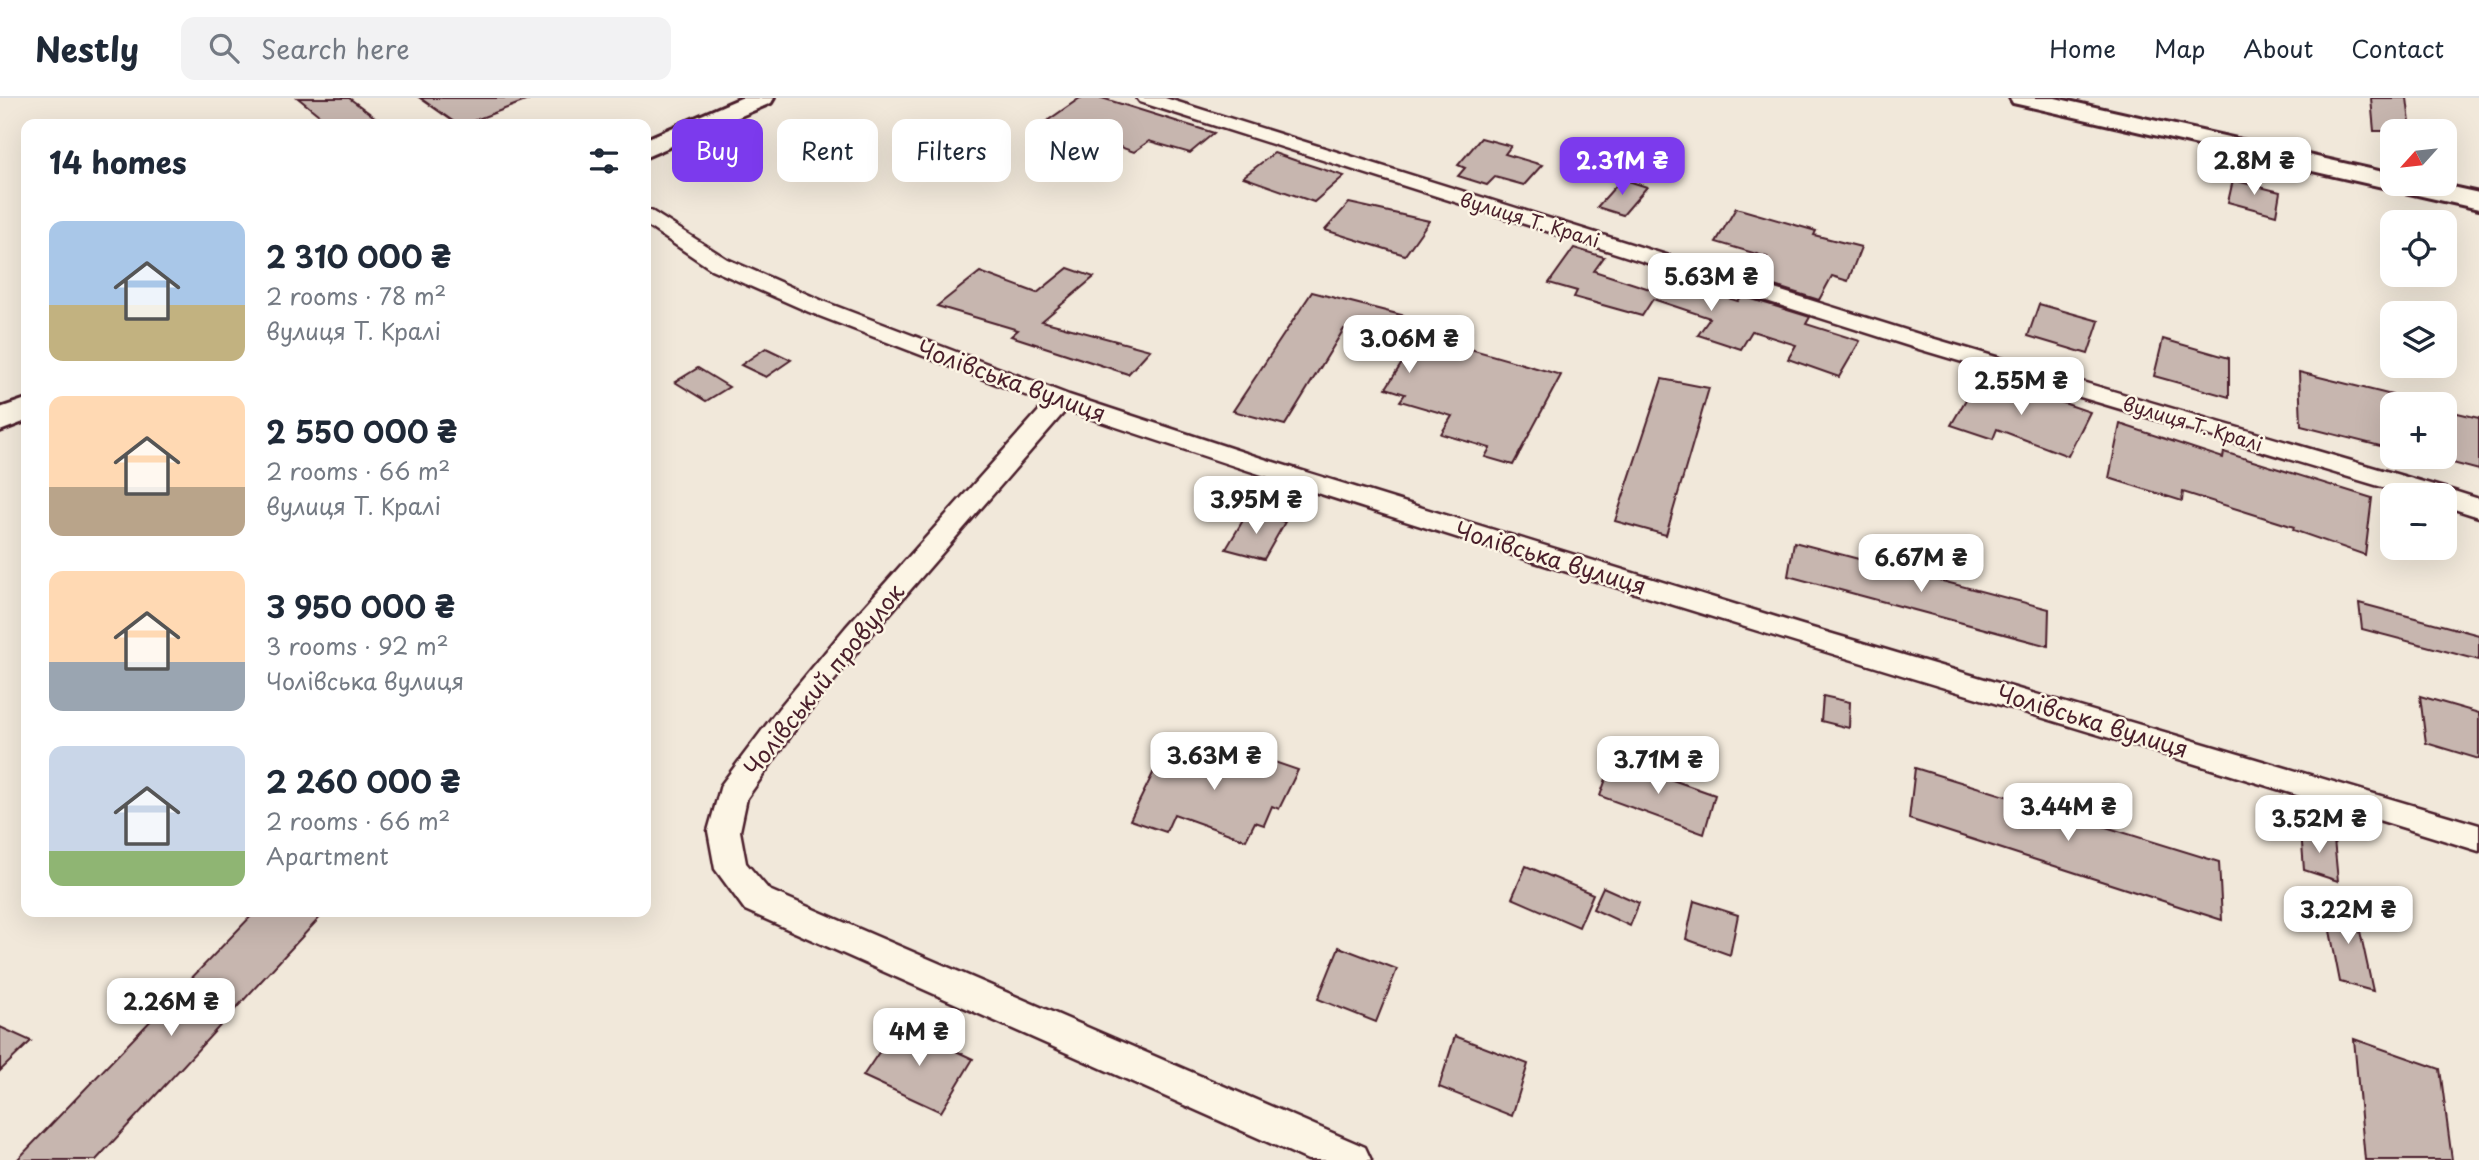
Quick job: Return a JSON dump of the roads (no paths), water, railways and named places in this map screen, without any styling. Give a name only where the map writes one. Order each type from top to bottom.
[{"type":"main road","points":[[651,147],[762,98]]},
{"type":"main road","points":[[2022,98],[2380,179]]},
{"type":"main road","points":[[2456,196],[2479,201]]},
{"type":"main road","points":[[0,420],[21,411]]},
{"type":"street","name":"вулиця Т. Кралі","points":[[1146,98],[1920,342],[2397,483]]},
{"type":"street","name":"Чолівська вулиця","points":[[651,219],[719,264],[817,307],[1061,400],[1258,466],[1802,635],[2073,713],[2479,838]]},
{"type":"street","name":"Чолівський провулок","points":[[1061,400],[856,634],[789,716],[732,794],[724,831],[732,869],[757,900],[1352,1160]]},
{"type":"street","points":[[2457,501],[2479,508]]}]
